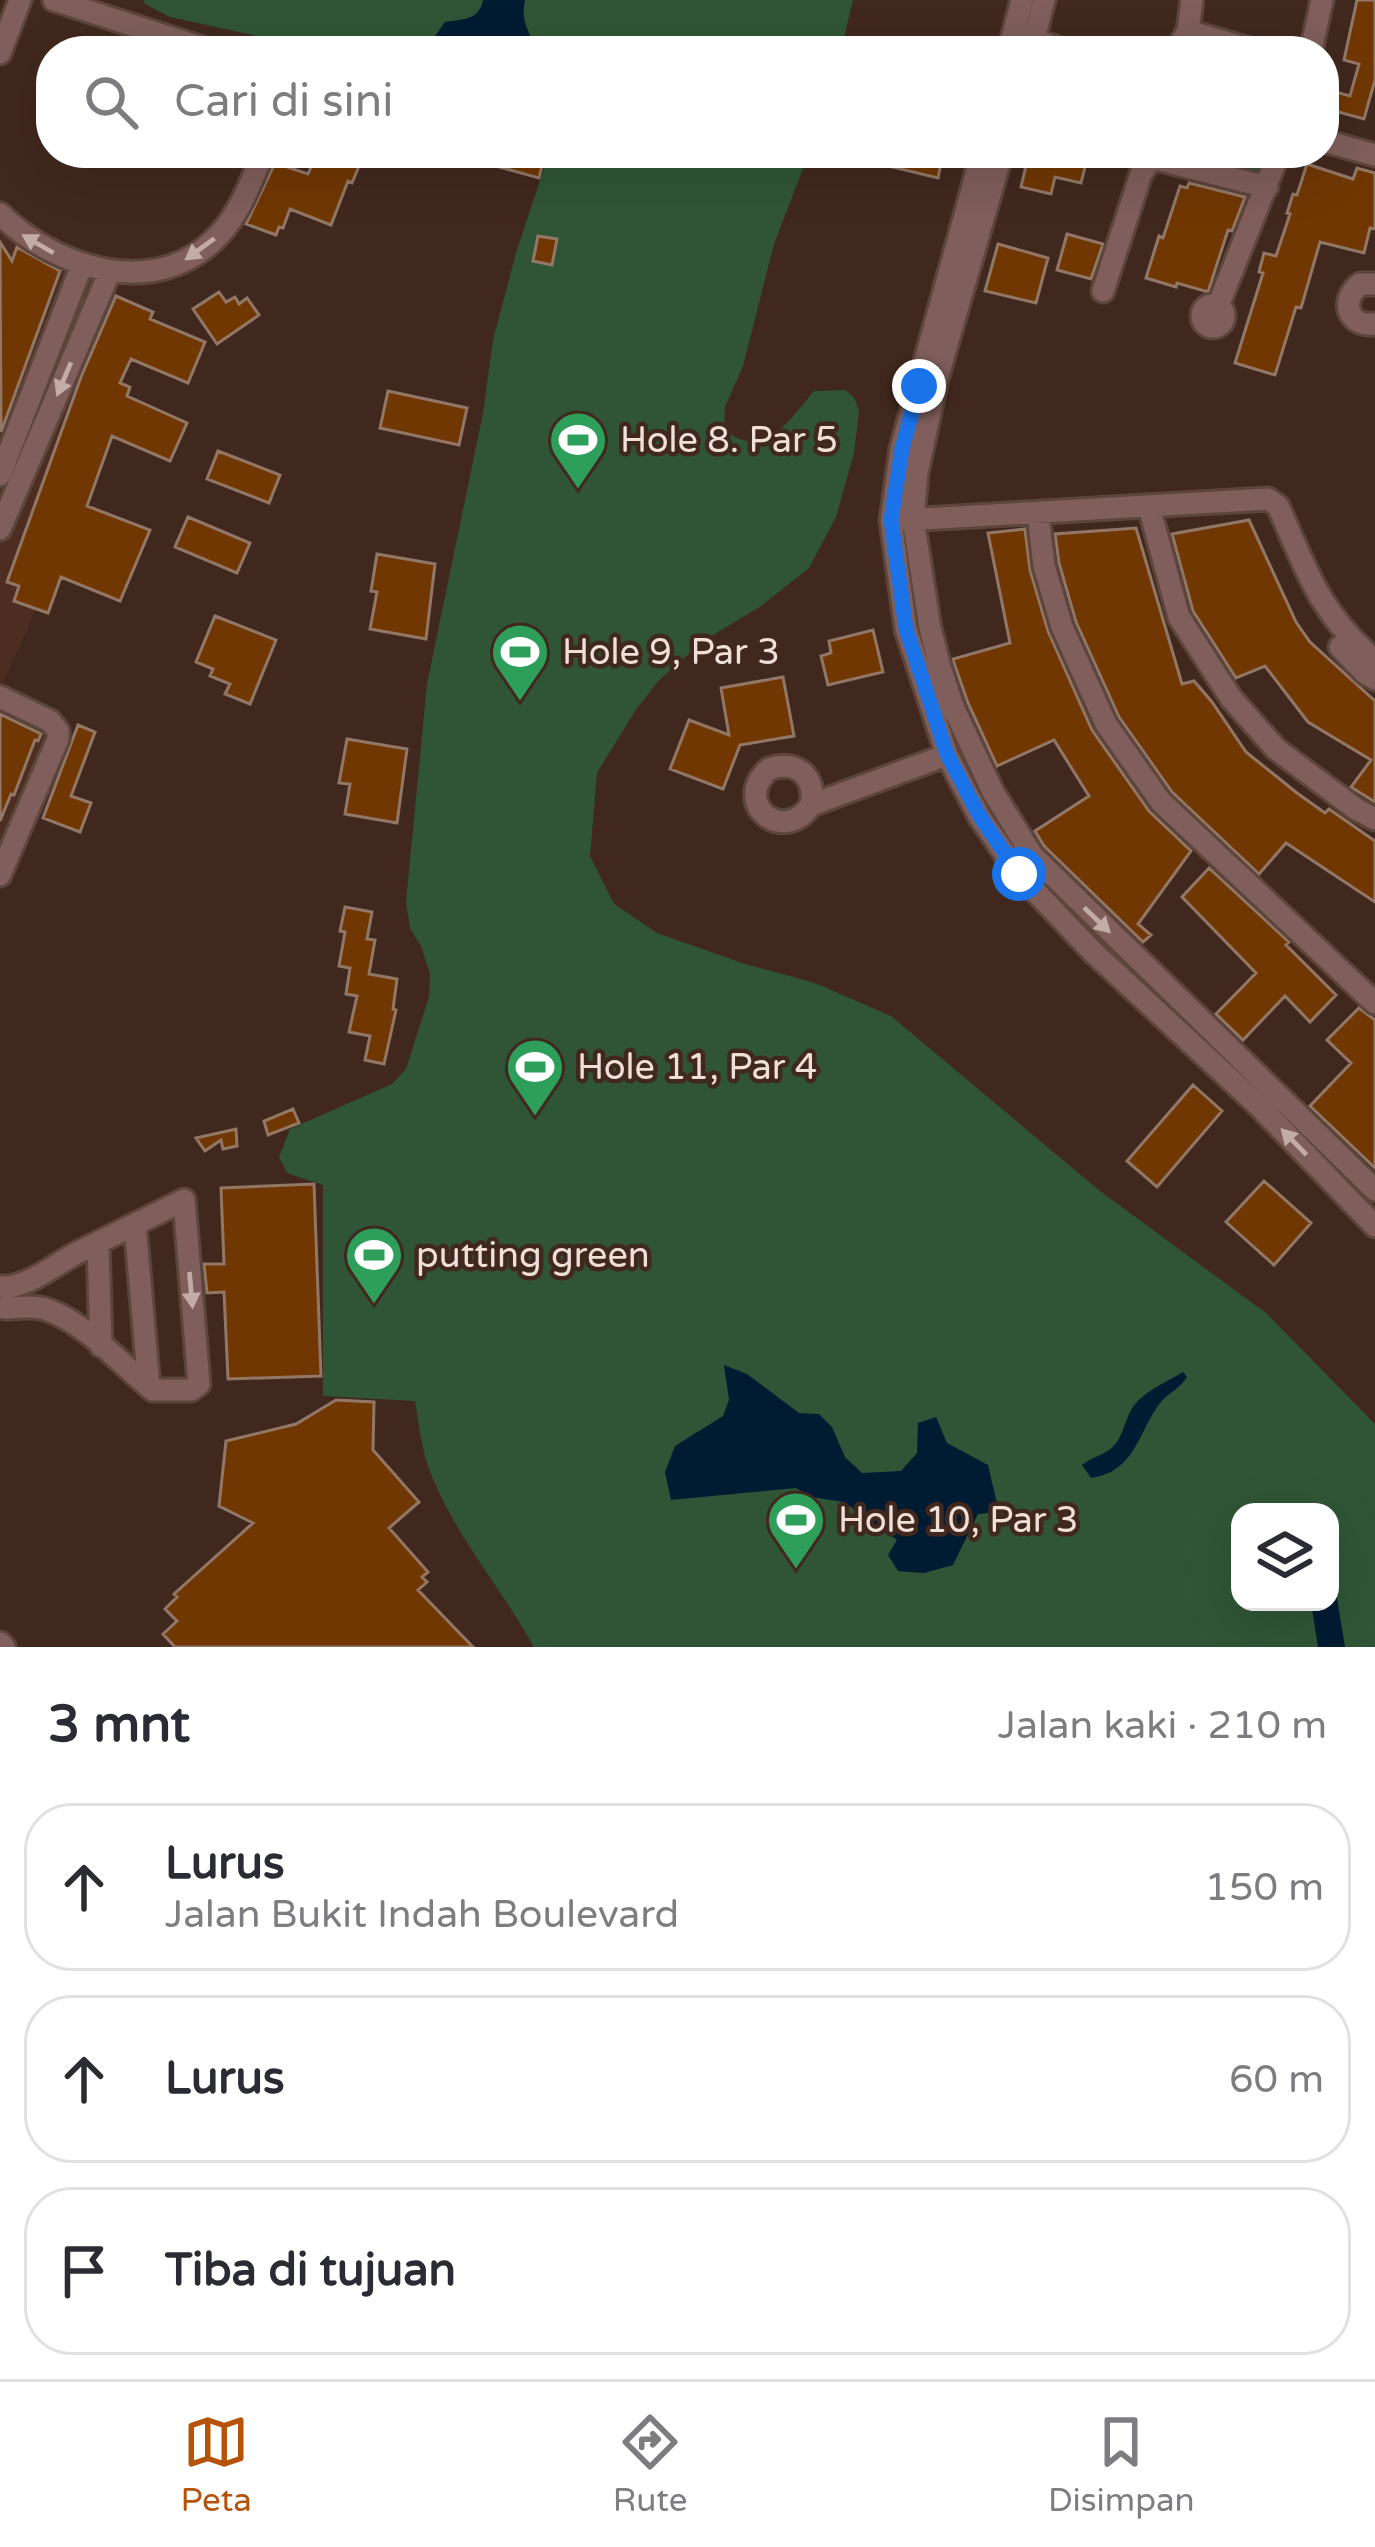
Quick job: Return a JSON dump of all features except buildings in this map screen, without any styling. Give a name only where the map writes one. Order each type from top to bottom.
[{"type":"street","points":[[0,53],[20,0]]},
{"type":"street","points":[[54,0],[166,36]]},
{"type":"street","points":[[1022,0],[1022,36]]},
{"type":"street","points":[[1026,36],[1044,0]]},
{"type":"street","points":[[1183,36],[1192,0]]},
{"type":"street","points":[[1314,36],[1322,0]]},
{"type":"street","points":[[1339,145],[1375,155]]},
{"type":"street","points":[[0,214],[23,236],[82,265],[156,272],[196,255],[220,235],[256,168]]},
{"type":"street","points":[[978,168],[902,449],[906,629],[947,754],[979,815],[1019,874],[1092,951],[1375,1190]]},
{"type":"street","points":[[998,168],[902,520],[954,709],[993,792],[1031,855],[1266,1099],[1375,1226]]},
{"type":"street","points":[[1102,291],[1145,168]]},
{"type":"street","points":[[1197,168],[1267,187]]},
{"type":"street","points":[[1218,306],[1274,168]]},
{"type":"street","points":[[0,475],[82,265]]},
{"type":"street","points":[[0,529],[110,271]]},
{"type":"street","points":[[1374,282],[1360,284],[1347,301],[1354,320],[1375,324]]},
{"type":"street","points":[[902,520],[1268,500],[1278,506],[1333,619],[1375,660]]},
{"type":"street","points":[[1245,501],[1270,517],[1323,626],[1375,679]]},
{"type":"street","points":[[1149,507],[1179,617],[1231,698],[1276,748],[1375,819]]},
{"type":"street","points":[[1038,514],[1044,566],[1062,627],[1117,740],[1161,802],[1375,1003]]},
{"type":"street","points":[[0,697],[55,725],[58,739],[0,875]]},
{"type":"street","points":[[811,805],[947,754]]},
{"type":"street","points":[[184,1200],[199,1384],[191,1390],[157,1391],[54,1312],[1,1302],[14,1287],[184,1200]]},
{"type":"street","points":[[135,1224],[149,1387]]},
{"type":"street","points":[[98,1244],[101,1346]]},
{"type":"shaded area","points":[[7,220],[71,270],[147,313],[27,630],[0,689],[0,237]]},
{"type":"shaded area","points":[[0,698],[61,724],[0,867]]},
{"type":"green space","points":[[144,0],[853,0],[845,36],[257,36],[170,17]]},
{"type":"green space","points":[[544,168],[803,168],[774,244],[743,366],[725,407],[724,428],[751,442],[763,440],[785,425],[814,391],[845,390],[854,397],[859,411],[854,453],[836,517],[809,568],[761,606],[702,642],[659,680],[635,711],[597,773],[590,856],[614,904],[657,933],[815,983],[891,1016],[1100,1191],[1266,1313],[1375,1424],[1375,1647],[534,1647],[438,1490],[426,1458],[415,1401],[323,1396],[323,1185],[287,1173],[279,1157],[290,1129],[392,1084],[406,1069],[429,997],[430,974],[410,928],[406,902],[427,684],[483,413],[493,340]]},
{"type":"green space","points":[[1206,168],[1271,168],[1266,187]]},
{"type":"water","points":[[483,0],[525,0],[530,36],[435,36],[445,22],[474,15]]},
{"type":"water","points":[[724,1365],[747,1374],[799,1413],[819,1414],[832,1427],[845,1457],[862,1473],[901,1471],[917,1453],[918,1423],[936,1417],[947,1443],[988,1465],[999,1512],[978,1514],[953,1565],[924,1573],[898,1571],[888,1555],[897,1540],[844,1502],[811,1497],[796,1488],[671,1500],[665,1472],[675,1446],[723,1416],[729,1400]]},
{"type":"water","points":[[1183,1372],[1187,1377],[1160,1403],[1127,1459],[1118,1468],[1091,1478],[1082,1465],[1114,1446],[1143,1396]]},
{"type":"water","points":[[1339,1610],[1345,1647],[1318,1647],[1312,1611]]},
{"type":"place","name":"Hole 8. Par 5","points":[[578,491]]},
{"type":"place","name":"Hole 9, Par 3","points":[[520,703]]},
{"type":"place","name":"Hole 11, Par 4","points":[[535,1118]]},
{"type":"place","name":"putting green","points":[[374,1306]]},
{"type":"place","name":"Hole 10, Par 3","points":[[796,1571]]},
{"type":"route","points":[[919,386],[902,449],[891,520],[906,629],[947,754],[979,815],[1019,874]]}]
